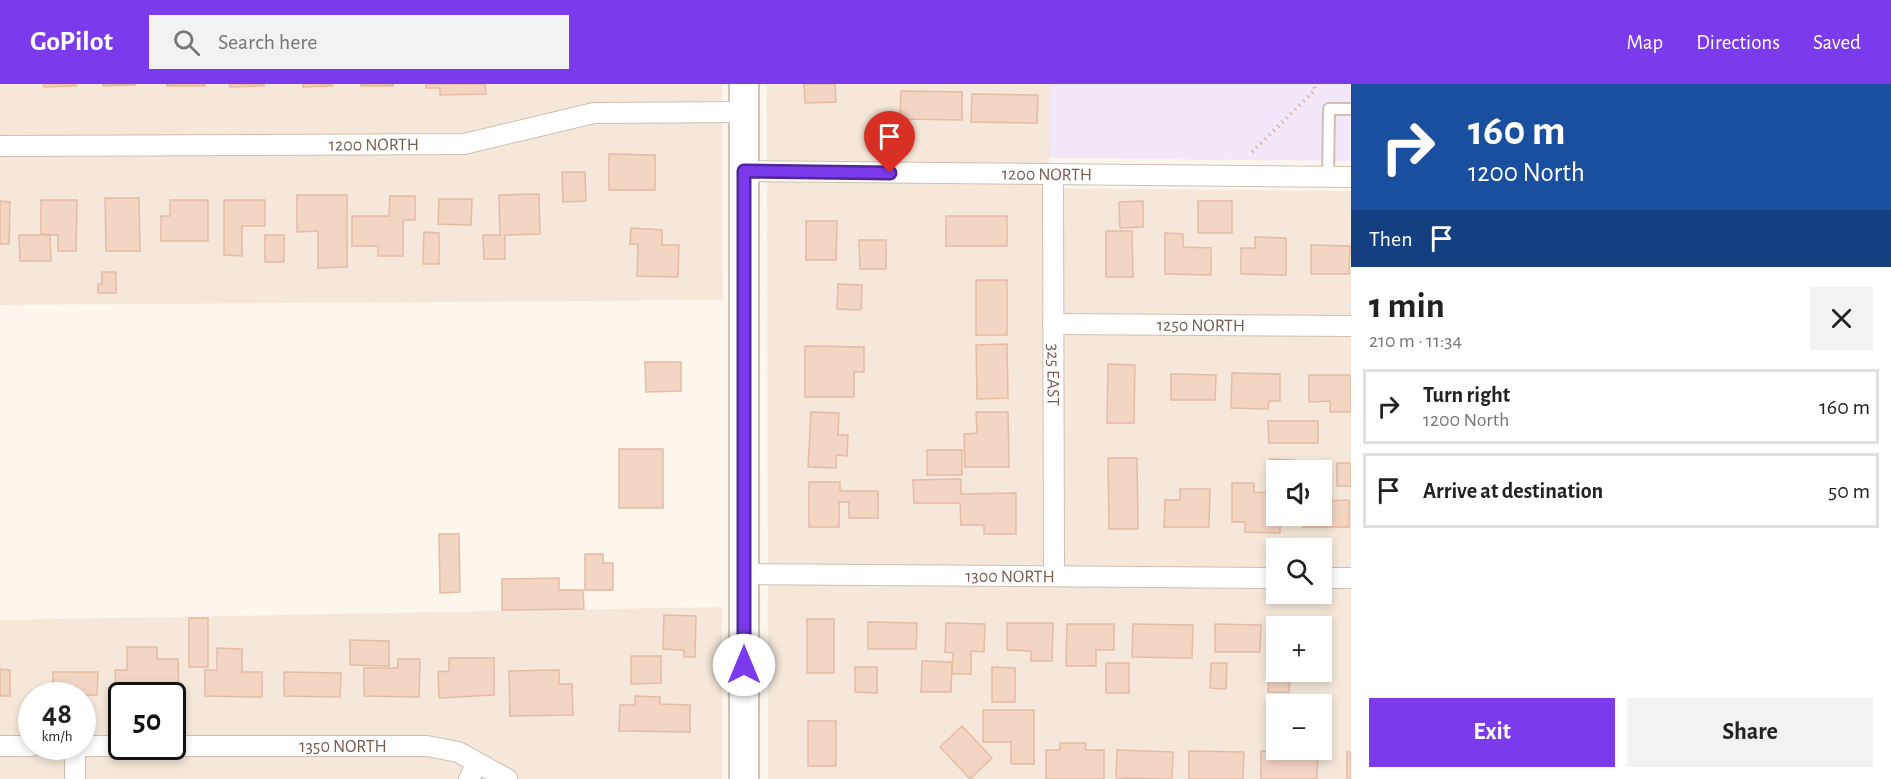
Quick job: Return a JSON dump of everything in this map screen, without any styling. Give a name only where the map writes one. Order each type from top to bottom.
[{"type":"main road","points":[[744,84],[744,779]]},
{"type":"street","name":"1200 NORTH","points":[[0,146],[464,144],[594,113],[744,112]]},
{"type":"street","name":"1200 NORTH","points":[[744,171],[1351,177]]},
{"type":"street","name":"325 EAST","points":[[1053,174],[1054,576]]},
{"type":"street","name":"1250 NORTH","points":[[1053,324],[1351,326]]},
{"type":"street","name":"1300 NORTH","points":[[744,574],[1266,578]]},
{"type":"street","points":[[1332,578],[1351,578]]},
{"type":"street","points":[[0,746],[18,746]]},
{"type":"street","name":"1350 NORTH","points":[[186,746],[426,746],[458,752],[473,771],[507,779]]},
{"type":"street","points":[[75,760],[75,779]]},
{"type":"lane","points":[[1328,177],[1329,109],[1351,109]]},
{"type":"path","points":[[1252,152],[1315,90],[1314,84]]},
{"type":"shaded area","points":[[0,84],[722,84],[723,300],[0,305]]},
{"type":"shaded area","points":[[767,84],[1050,84],[1050,158],[1040,188],[1351,191],[1351,779],[768,779]]},
{"type":"shaded area","points":[[1050,84],[1351,84],[1351,161],[1050,158]]},
{"type":"shaded area","points":[[722,607],[722,779],[0,779],[0,620]]},
{"type":"building","points":[[43,84],[76,84],[76,86],[44,87]]},
{"type":"building","points":[[103,84],[135,84],[135,85],[103,86]]},
{"type":"building","points":[[167,84],[205,84],[205,86],[167,86]]},
{"type":"building","points":[[229,84],[264,84],[264,86],[230,87]]},
{"type":"building","points":[[303,84],[332,84],[332,86],[303,87]]},
{"type":"building","points":[[361,84],[393,84],[393,86],[361,86]]},
{"type":"building","points":[[426,84],[485,84],[486,94],[440,95],[440,88],[426,88]]},
{"type":"building","points":[[804,84],[835,84],[836,102],[805,103]]},
{"type":"building","points":[[901,91],[962,92],[962,120],[900,119]]},
{"type":"building","points":[[972,94],[1038,95],[1037,123],[971,122]]},
{"type":"building","points":[[609,154],[655,155],[655,190],[609,190]]},
{"type":"building","points":[[562,172],[585,172],[586,201],[563,202]]},
{"type":"building","points":[[539,194],[540,234],[505,235],[505,259],[484,259],[483,235],[500,235],[499,195]]},
{"type":"building","points":[[297,195],[347,195],[347,267],[318,268],[318,231],[297,232]]},
{"type":"building","points":[[390,196],[415,196],[415,220],[403,220],[403,256],[378,256],[378,246],[352,246],[352,216],[389,216]]},
{"type":"building","points":[[105,198],[139,198],[140,251],[106,251]]},
{"type":"building","points":[[439,199],[472,199],[471,225],[438,224]]},
{"type":"building","points":[[41,200],[77,200],[76,251],[58,251],[58,235],[41,234]]},
{"type":"building","points":[[170,200],[208,200],[208,241],[161,241],[161,216],[170,216]]},
{"type":"building","points":[[224,200],[265,200],[265,226],[242,226],[242,256],[224,255]]},
{"type":"building","points":[[0,201],[10,202],[9,244],[0,244]]},
{"type":"building","points":[[1143,201],[1143,227],[1120,228],[1119,202]]},
{"type":"building","points":[[1198,201],[1232,201],[1232,233],[1198,233]]},
{"type":"building","points":[[946,216],[1007,216],[1007,246],[946,246]]},
{"type":"building","points":[[806,221],[837,221],[836,260],[806,260]]},
{"type":"building","points":[[631,228],[662,230],[662,245],[679,245],[678,277],[637,276],[638,244],[630,244]]},
{"type":"building","points":[[1106,231],[1132,231],[1133,277],[1106,277]]},
{"type":"building","points":[[424,232],[439,233],[439,264],[423,264]]},
{"type":"building","points":[[1165,233],[1183,234],[1183,247],[1211,248],[1211,275],[1165,274]]},
{"type":"building","points":[[19,235],[50,235],[51,261],[20,261]]},
{"type":"building","points":[[265,235],[284,235],[284,262],[265,262]]},
{"type":"building","points":[[1255,237],[1286,238],[1286,275],[1241,274],[1241,248],[1255,248]]},
{"type":"building","points":[[859,240],[886,240],[886,269],[860,269]]},
{"type":"building","points":[[1311,245],[1350,246],[1349,274],[1311,274]]},
{"type":"building","points":[[102,272],[116,272],[116,293],[98,293],[98,284],[102,284]]},
{"type":"building","points":[[976,280],[1007,280],[1007,335],[976,335]]},
{"type":"building","points":[[838,284],[862,285],[861,310],[837,309]]},
{"type":"building","points":[[1007,344],[1008,398],[977,399],[976,345]]},
{"type":"building","points":[[805,346],[864,347],[864,372],[854,372],[854,397],[805,397]]},
{"type":"building","points":[[645,362],[681,362],[681,391],[646,392]]},
{"type":"building","points":[[1108,364],[1135,365],[1134,423],[1107,423]]},
{"type":"building","points":[[1232,373],[1280,374],[1280,401],[1269,401],[1268,409],[1231,408]]},
{"type":"building","points":[[1171,374],[1216,375],[1215,400],[1171,400]]},
{"type":"building","points":[[1309,375],[1351,375],[1351,412],[1330,412],[1330,401],[1309,402]]},
{"type":"building","points":[[811,412],[839,413],[838,435],[848,435],[847,456],[836,455],[836,468],[808,467]]},
{"type":"building","points":[[976,412],[1008,412],[1009,467],[965,467],[964,434],[977,433]]},
{"type":"building","points":[[1268,421],[1318,421],[1318,443],[1269,443]]},
{"type":"building","points":[[619,449],[663,449],[663,508],[619,508]]},
{"type":"building","points":[[927,450],[962,450],[962,475],[927,475]]},
{"type":"building","points":[[1108,458],[1137,458],[1138,529],[1109,529]]},
{"type":"building","points":[[1337,463],[1351,463],[1351,486],[1337,486]]},
{"type":"building","points":[[961,479],[961,494],[1016,493],[1016,534],[984,534],[984,525],[961,525],[960,503],[914,503],[913,480]]},
{"type":"building","points":[[809,482],[840,482],[840,491],[878,491],[878,518],[849,518],[849,502],[839,502],[839,527],[809,527]]},
{"type":"building","points":[[1232,483],[1254,483],[1254,492],[1266,493],[1266,526],[1280,526],[1280,533],[1245,532],[1245,522],[1232,522]]},
{"type":"building","points":[[1180,489],[1210,489],[1209,527],[1164,527],[1165,500],[1180,500]]},
{"type":"building","points":[[1349,500],[1349,527],[1303,527],[1332,526],[1332,501]]},
{"type":"building","points":[[439,534],[459,534],[460,592],[440,593]]},
{"type":"building","points":[[585,554],[603,554],[603,563],[613,563],[613,590],[585,590]]},
{"type":"building","points":[[559,578],[559,590],[583,590],[584,609],[502,610],[502,579]]},
{"type":"building","points":[[664,615],[696,616],[695,657],[684,657],[684,650],[663,649]]},
{"type":"building","points":[[189,618],[208,618],[208,667],[189,667]]},
{"type":"building","points":[[807,619],[834,619],[834,673],[807,673]]},
{"type":"building","points":[[868,622],[917,623],[916,649],[868,649]]},
{"type":"building","points":[[946,623],[985,624],[984,652],[971,651],[971,674],[952,674],[953,653],[945,652]]},
{"type":"building","points":[[1007,623],[1053,623],[1052,661],[1031,661],[1031,651],[1007,650]]},
{"type":"building","points":[[1067,624],[1114,624],[1114,650],[1096,650],[1096,666],[1066,666]]},
{"type":"building","points":[[1133,624],[1193,625],[1192,658],[1132,657]]},
{"type":"building","points":[[1215,624],[1261,625],[1260,652],[1215,652]]},
{"type":"building","points":[[350,640],[389,641],[389,666],[350,665]]},
{"type":"building","points":[[127,647],[157,647],[157,659],[178,659],[179,682],[116,682],[115,670],[127,670]]},
{"type":"building","points":[[217,648],[242,649],[242,672],[262,672],[262,697],[205,696],[205,670],[217,670]]},
{"type":"building","points":[[631,656],[661,656],[661,683],[631,684]]},
{"type":"building","points":[[449,658],[494,658],[494,695],[439,698],[438,672],[449,671]]},
{"type":"building","points":[[398,659],[420,659],[419,697],[364,696],[364,668],[398,668]]},
{"type":"building","points":[[922,661],[952,662],[951,692],[921,692]]},
{"type":"building","points":[[1106,663],[1129,663],[1129,693],[1106,693]]},
{"type":"building","points":[[1211,663],[1227,663],[1226,689],[1210,688]]},
{"type":"building","points":[[855,667],[877,667],[877,693],[855,692]]},
{"type":"building","points":[[992,667],[1015,668],[1015,702],[992,702]]},
{"type":"building","points":[[0,669],[10,670],[10,696],[0,696]]},
{"type":"building","points":[[559,670],[559,684],[572,684],[573,715],[510,716],[509,671]]},
{"type":"building","points":[[53,672],[98,672],[97,695],[96,682],[53,682]]},
{"type":"building","points":[[284,672],[341,673],[340,697],[284,696]]},
{"type":"building","points":[[1268,682],[1290,682],[1289,692],[1268,692]]},
{"type":"building","points":[[635,696],[660,697],[660,704],[690,705],[690,732],[619,731],[620,705],[635,705]]},
{"type":"building","points":[[983,710],[1034,710],[1034,764],[1011,764],[1011,742],[983,742]]},
{"type":"building","points":[[808,721],[836,721],[836,766],[808,766]]},
{"type":"building","points":[[962,726],[992,758],[970,779],[940,747]]},
{"type":"building","points":[[1060,743],[1086,743],[1085,750],[1104,750],[1104,779],[1046,779],[1046,750],[1060,750]]},
{"type":"building","points":[[1117,750],[1173,752],[1172,779],[1116,778]]},
{"type":"building","points":[[1189,751],[1244,752],[1243,779],[1189,779]]},
{"type":"building","points":[[1261,751],[1266,751],[1266,760],[1318,760],[1317,779],[1261,779]]},
{"type":"building","points":[[1347,752],[1351,752],[1351,779],[1347,779]]},
{"type":"route","points":[[744,665],[744,171],[890,173]]}]
